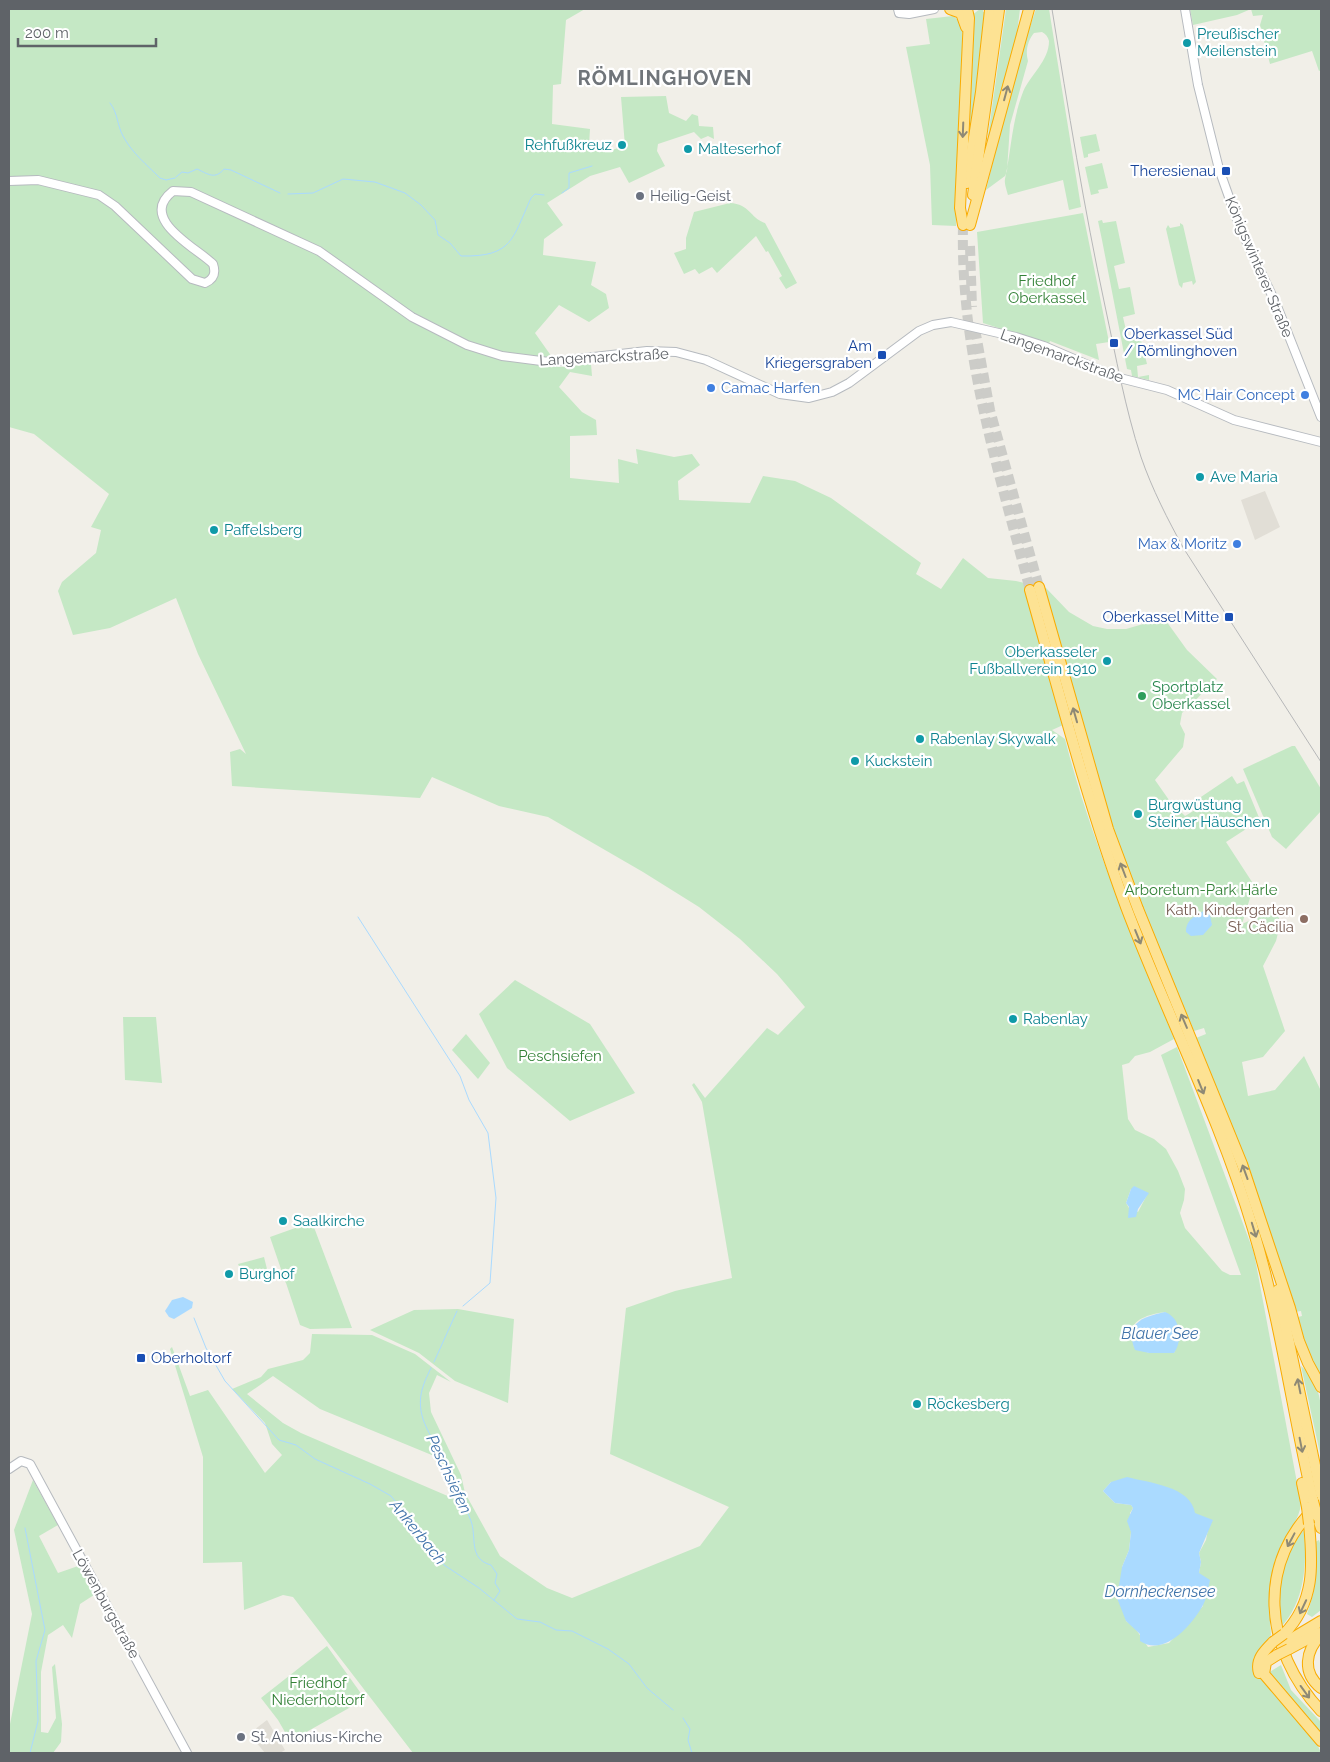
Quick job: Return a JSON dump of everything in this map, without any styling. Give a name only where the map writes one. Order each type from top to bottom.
[{"type":"highway","points":[[950,9],[961,14],[966,21],[967,33]]},
{"type":"highway","points":[[967,9],[960,208],[967,225]]},
{"type":"highway","points":[[1022,31],[1025,9]]},
{"type":"highway","points":[[967,225],[1029,9]]},
{"type":"highway","points":[[967,225],[994,10]]},
{"type":"highway","points":[[1317,1499],[1302,1479],[1305,1465],[1265,1268],[1234,1168],[1153,974],[1108,856],[1035,589],[1108,829],[1138,909],[1242,1164],[1299,1341],[1321,1387]]},
{"type":"highway","points":[[1260,1218],[1285,1320],[1308,1433],[1317,1499],[1317,1516],[1321,1528]]},
{"type":"highway","points":[[1286,1642],[1310,1588],[1312,1565],[1309,1524],[1317,1499]]},
{"type":"highway","points":[[1317,1499],[1288,1545],[1277,1577],[1274,1603],[1275,1623],[1282,1650],[1300,1684],[1321,1711]]},
{"type":"highway","points":[[1321,1621],[1270,1654],[1259,1673],[1321,1741]]},
{"type":"highway","points":[[1270,1654],[1286,1642],[1321,1634]]},
{"type":"highway","points":[[1321,1634],[1310,1649],[1307,1662],[1310,1676],[1321,1688]]},
{"type":"main road","points":[[899,11],[909,14],[934,9]]},
{"type":"main road","name":"Königswinterer Straße","points":[[1185,9],[1198,85],[1214,153],[1232,208],[1277,306],[1321,417]]},
{"type":"main road","name":"Langemarckstraße","points":[[9,181],[38,180],[90,192],[108,199],[192,279],[205,283],[212,279],[214,274],[213,264],[172,232],[166,224],[163,208],[167,196],[173,191],[191,192],[319,251],[412,317],[467,345],[502,356],[549,362],[647,351],[676,352],[706,360],[780,394],[809,398],[832,392],[849,382],[919,331],[932,325],[951,322],[1037,344],[1116,377],[1167,390],[1234,420],[1321,442]]},
{"type":"main road","name":"Löwenburgstraße","points":[[9,1469],[21,1461],[30,1464],[187,1753]]},
{"type":"shaded area","points":[[1265,491],[1280,527],[1255,540],[1241,500]]},
{"type":"shaded area","points":[[267,1720],[285,1750],[280,1753],[265,1753],[256,1742],[254,1730]]},
{"type":"green space","points":[[9,9],[585,9],[566,20],[561,84],[553,85],[552,124],[590,129],[589,145],[603,150],[615,149],[625,146],[621,97],[666,96],[669,113],[686,121],[692,114],[698,116],[699,126],[713,127],[714,139],[708,136],[701,139],[694,132],[658,144],[657,151],[665,166],[629,183],[620,167],[590,176],[547,203],[563,225],[544,239],[543,255],[596,262],[591,285],[606,294],[609,308],[589,322],[559,305],[535,333],[559,367],[591,364],[592,376],[570,372],[559,387],[582,412],[596,420],[597,435],[570,436],[570,478],[619,483],[618,459],[638,464],[636,449],[674,457],[692,454],[700,465],[678,481],[679,500],[750,503],[763,476],[795,481],[831,498],[921,563],[916,574],[941,589],[963,558],[988,578],[1016,581],[1046,588],[1069,612],[1093,626],[1107,629],[1126,629],[1164,618],[1187,650],[1217,679],[1182,713],[1180,724],[1185,734],[1183,747],[1155,780],[1169,800],[1185,816],[1195,810],[1192,803],[1232,776],[1237,784],[1244,781],[1260,820],[1226,842],[1254,885],[1242,924],[1273,910],[1281,921],[1276,941],[1263,966],[1285,1031],[1263,1057],[1242,1062],[1248,1096],[1275,1090],[1304,1056],[1321,1091],[1321,1378],[1308,1352],[1298,1317],[1302,1316],[1301,1311],[1295,1312],[1250,1174],[1196,1038],[1206,1034],[1204,1028],[1194,1031],[1151,930],[1117,843],[1081,717],[1052,730],[1065,739],[1101,853],[1174,1039],[1150,1052],[1135,1056],[1129,1063],[1122,1065],[1128,1119],[1135,1130],[1154,1139],[1166,1149],[1178,1171],[1185,1189],[1180,1213],[1185,1228],[1222,1271],[1230,1275],[1241,1275],[1161,1055],[1177,1047],[1254,1253],[1301,1504],[1295,1521],[1280,1548],[1273,1570],[1270,1602],[1271,1635],[1254,1657],[1252,1668],[1315,1739],[1321,1753],[413,1753],[293,1597],[283,1595],[244,1610],[242,1562],[203,1563],[203,1457],[170,1349],[172,1347],[190,1396],[208,1390],[265,1473],[282,1455],[272,1444],[265,1423],[232,1389],[261,1377],[268,1369],[303,1360],[310,1353],[312,1334],[372,1335],[415,1354],[451,1382],[437,1375],[429,1393],[431,1412],[461,1475],[465,1493],[500,1556],[547,1588],[572,1598],[700,1546],[729,1507],[610,1454],[626,1308],[675,1291],[732,1278],[702,1102],[692,1085],[694,1083],[705,1098],[767,1028],[778,1035],[805,1007],[777,974],[740,939],[699,907],[548,817],[499,806],[432,777],[420,798],[232,786],[230,752],[240,749],[246,754],[198,654],[176,598],[110,628],[73,635],[58,591],[62,582],[96,553],[101,530],[91,527],[109,494],[34,434],[9,427]],"holes":[[[1131,1189],[1148,1193],[1138,1212],[1129,1208],[1126,1203]],[[1165,1312],[1179,1328],[1178,1343],[1174,1353],[1149,1353],[1134,1347],[1131,1334],[1133,1327],[1140,1320],[1150,1315]],[[273,1376],[320,1409],[439,1458],[457,1500],[301,1433],[283,1423],[247,1394]],[[1111,1482],[1208,1529],[1206,1540],[1199,1553],[1201,1562],[1199,1573],[1203,1606],[1169,1643],[1148,1647],[1135,1628],[1126,1621],[1122,1567],[1129,1550],[1131,1532],[1130,1513],[1133,1508],[1131,1505],[1115,1503],[1103,1491]]]},
{"type":"green space","points":[[983,9],[983,12],[987,12],[965,165],[972,15]]},
{"type":"green space","points":[[1006,9],[1020,9],[1017,33],[985,157]]},
{"type":"green space","points":[[1036,9],[1049,9],[1081,207],[1069,210],[1063,180],[1008,195],[1005,183],[1006,173],[1005,176],[986,190],[1018,62]],"holes":[[[1042,32],[1049,40],[1048,48],[1043,61],[1026,86],[1019,103],[1007,167],[1010,125],[1028,61],[1028,46],[1034,33]]]},
{"type":"green space","points":[[1190,9],[1251,9],[1237,15],[1193,25]]},
{"type":"green space","points":[[1251,9],[1321,9],[1321,70],[1319,71],[1312,51],[1270,64],[1260,25],[1263,15],[1253,16]]},
{"type":"green space","points":[[953,16],[963,24],[956,226],[932,225],[930,165],[906,47],[930,44],[926,19]]},
{"type":"green space","points":[[1096,134],[1100,151],[1088,154],[1088,157],[1084,158],[1080,137]]},
{"type":"green space","points":[[1102,163],[1108,188],[1098,190],[1099,193],[1091,195],[1085,167]]},
{"type":"green space","points":[[730,203],[746,208],[756,218],[765,223],[797,283],[786,289],[779,278],[782,276],[768,251],[766,252],[756,236],[717,273],[712,267],[699,274],[695,269],[684,274],[674,253],[686,249],[686,238],[694,212]]},
{"type":"green space","name":"Friedhof Oberkassel","points":[[1083,213],[1109,342],[1096,344],[1099,360],[1050,341],[1049,344],[983,323],[977,232]]},
{"type":"green space","points":[[1102,220],[1103,223],[1116,221],[1125,263],[1114,266],[1119,289],[1130,287],[1135,314],[1123,317],[1128,339],[1140,336],[1147,364],[1137,366],[1138,377],[1149,375],[1149,380],[1132,376],[1131,370],[1127,369],[1098,221]]},
{"type":"green space","points":[[1180,223],[1183,225],[1196,282],[1193,285],[1192,281],[1183,283],[1182,288],[1179,285],[1166,229],[1168,225],[1170,228],[1180,226]]},
{"type":"green space","name":"Arboretum-Park Härle","points":[[1295,746],[1321,789],[1321,811],[1286,849],[1272,837],[1243,769]]},
{"type":"green space","name":"Peschsiefen","points":[[515,980],[590,1024],[635,1093],[570,1121],[507,1068],[479,1014]]},
{"type":"green space","points":[[123,1017],[156,1017],[162,1083],[125,1080]]},
{"type":"green space","points":[[466,1034],[490,1063],[478,1079],[452,1050]]},
{"type":"green space","points":[[312,1222],[352,1328],[310,1329],[300,1325],[286,1283],[281,1276],[282,1272],[270,1237]]},
{"type":"green space","points":[[264,1257],[268,1273],[265,1277],[246,1281],[238,1264]]},
{"type":"green space","points":[[458,1309],[514,1319],[508,1403],[455,1381],[419,1353],[370,1330],[414,1310]]},
{"type":"green space","points":[[1301,1366],[1316,1385],[1319,1396],[1322,1421],[1321,1458]]},
{"type":"green space","points":[[33,1480],[58,1525],[39,1536],[58,1573],[81,1565],[97,1593],[80,1604],[72,1638],[63,1625],[48,1635],[41,1672],[41,1732],[48,1733],[56,1718],[52,1667],[55,1664],[62,1724],[61,1742],[53,1753],[9,1753],[9,1729],[32,1614],[14,1530]]},
{"type":"green space","points":[[1304,1530],[1304,1569],[1299,1595],[1295,1606],[1280,1628],[1279,1589],[1281,1576],[1289,1552]]},
{"type":"green space","points":[[1319,1540],[1321,1546],[1321,1610],[1312,1617],[1307,1614],[1316,1578],[1315,1542]]},
{"type":"green space","name":"Friedhof Niederholtorf","points":[[327,1646],[365,1699],[294,1739],[289,1739],[278,1720],[261,1698]]},
{"type":"green space","points":[[1281,1665],[1291,1690],[1321,1722],[1321,1735],[1268,1673]]},
{"type":"water","points":[[1205,910],[1209,911],[1212,925],[1203,935],[1191,936],[1186,932],[1186,927],[1192,918]]},
{"type":"water","points":[[1134,1186],[1149,1193],[1138,1209],[1136,1217],[1128,1218],[1129,1207],[1126,1203]]},
{"type":"water","points":[[183,1297],[193,1302],[192,1308],[174,1319],[169,1317],[165,1311],[172,1300]]},
{"type":"water","name":"Blauer See","points":[[1165,1312],[1174,1319],[1179,1330],[1179,1342],[1174,1353],[1149,1353],[1135,1350],[1132,1341],[1133,1328],[1142,1319]]},
{"type":"water","name":"Dornheckensee","points":[[1127,1477],[1178,1491],[1192,1504],[1195,1513],[1213,1520],[1199,1553],[1201,1562],[1199,1573],[1210,1580],[1204,1604],[1183,1631],[1167,1643],[1158,1645],[1149,1645],[1140,1641],[1140,1634],[1126,1621],[1117,1598],[1122,1567],[1129,1550],[1131,1532],[1127,1521],[1133,1508],[1131,1505],[1115,1503],[1103,1491],[1111,1482]]},
{"type":"waterway","points":[[110,103],[115,111],[123,136],[135,153],[160,178],[166,180],[175,178]]},
{"type":"waterway","points":[[562,193],[569,188],[569,173],[592,166]]},
{"type":"waterway","points":[[176,177],[182,172],[188,173],[197,169],[214,175],[224,169],[231,170],[280,193]]},
{"type":"waterway","points":[[288,194],[313,193],[343,179],[375,182],[405,193],[421,205],[435,220],[438,235],[450,243],[461,256],[491,253],[501,249],[514,235],[531,198],[535,194],[544,195]]},
{"type":"waterway","name":"Peschsiefen","points":[[358,917],[460,1076],[469,1100],[488,1133],[496,1198],[490,1283],[463,1306]]},
{"type":"waterway","name":"Peschsiefen","points":[[434,1362],[457,1311]]},
{"type":"waterway","name":"Ankerbach","points":[[194,1318],[206,1348],[225,1381],[279,1440],[296,1445],[315,1459],[370,1484],[391,1496],[437,1551],[444,1565],[479,1588],[517,1619],[540,1622],[556,1630],[572,1631],[608,1649],[629,1664],[647,1688],[673,1710]]},
{"type":"waterway","name":"Peschsiefen","points":[[431,1368],[421,1393],[421,1412],[468,1512],[473,1527],[476,1553],[479,1558],[491,1565],[497,1574],[495,1583],[500,1591],[494,1600]]},
{"type":"waterway","points":[[25,1528],[45,1630],[36,1661],[38,1721],[30,1753]]},
{"type":"waterway","name":"Ankerbach","points":[[683,1718],[690,1729],[688,1740],[692,1753]]},
{"type":"tunnel","points":[[963,225],[964,272],[974,364],[994,455],[1030,590]]},
{"type":"tunnel","points":[[970,246],[972,307]]},
{"type":"tunnel","points":[[975,329],[990,410],[1039,587]]},
{"type":"tram line","points":[[1052,9],[1097,269],[1125,401],[1141,457],[1150,481],[1184,549],[1321,762]]},
{"type":"place","name":"Preußischer Meilenstein","points":[[1187,43]]},
{"type":"place","name":"Rehfußkreuz","points":[[622,145]]},
{"type":"place","name":"Malteserhof","points":[[688,149]]},
{"type":"place","name":"Theresienau","points":[[1226,171]]},
{"type":"place","name":"Heilig-Geist","points":[[640,196]]},
{"type":"place","name":"Oberkassel Süd / Römlinghoven","points":[[1114,343]]},
{"type":"place","name":"Am Kriegersgraben","points":[[882,355]]},
{"type":"place","name":"Camac Harfen","points":[[711,388]]},
{"type":"place","name":"MC Hair Concept","points":[[1305,395]]},
{"type":"place","name":"Ave Maria","points":[[1200,477]]},
{"type":"place","name":"Paffelsberg","points":[[214,530]]},
{"type":"place","name":"Max & Moritz","points":[[1237,544]]},
{"type":"place","name":"Oberkassel Mitte","points":[[1229,617]]},
{"type":"place","name":"Oberkasseler Fußballverein 1910","points":[[1107,661]]},
{"type":"place","name":"Sportplatz Oberkassel","points":[[1142,696]]},
{"type":"place","name":"Rabenlay Skywalk","points":[[920,739]]},
{"type":"place","name":"Kuckstein","points":[[855,761]]},
{"type":"place","name":"Burgwüstung Steiner Häuschen","points":[[1138,814]]},
{"type":"place","name":"Kath. Kindergarten St. Cäcilia","points":[[1304,919]]},
{"type":"place","name":"Rabenlay","points":[[1013,1019]]},
{"type":"place","name":"Saalkirche","points":[[283,1221]]},
{"type":"place","name":"Burghof","points":[[229,1274]]},
{"type":"place","name":"Oberholtorf","points":[[141,1358]]},
{"type":"place","name":"Röckesberg","points":[[917,1404]]},
{"type":"place","name":"St. Antonius-Kirche","points":[[241,1737]]},
{"type":"district","name":"RÖMLINGHOVEN","points":[[665,78]]}]
